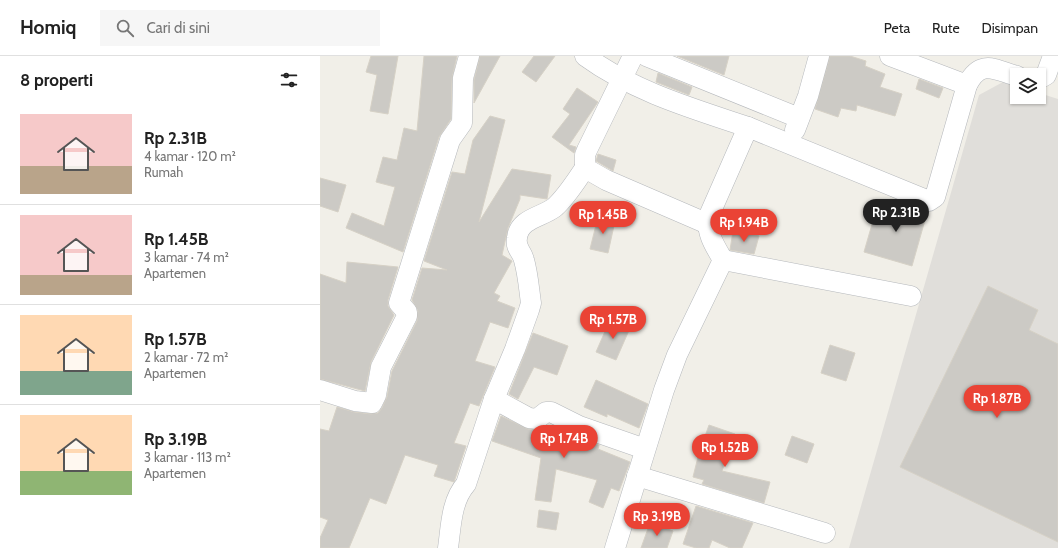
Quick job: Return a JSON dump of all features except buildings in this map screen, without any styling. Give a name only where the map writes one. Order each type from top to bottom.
[{"type":"street","points":[[320,390],[342,397],[372,403],[376,395],[381,367],[407,316],[407,312],[399,303],[450,140],[462,123],[463,78],[469,56]]},
{"type":"street","points":[[585,56],[620,80],[692,109],[748,127],[928,201],[933,200],[935,197],[967,84],[973,74],[981,69],[996,68],[1010,73]]},
{"type":"street","points":[[448,548],[454,510],[460,491],[466,484],[494,399],[515,350],[531,303],[524,258],[518,250],[518,233],[524,224],[554,208],[562,200],[585,168],[585,155],[620,80],[633,56]]},
{"type":"street","points":[[646,56],[799,118]]},
{"type":"street","points":[[789,145],[819,56]]},
{"type":"street","points":[[890,56],[967,84]]},
{"type":"street","points":[[1046,75],[1053,56]]},
{"type":"street","points":[[748,127],[712,207],[708,224],[711,240],[723,260],[911,296]]},
{"type":"street","points":[[585,168],[606,180],[708,224]]},
{"type":"street","points":[[615,548],[645,449],[677,355],[723,260]]},
{"type":"street","points":[[494,399],[533,420],[540,418],[546,412],[551,412],[579,426],[645,449]]},
{"type":"street","points":[[637,476],[825,533]]},
{"type":"shaded area","points":[[1003,82],[1010,84],[1010,104],[1046,104],[1046,95],[1058,99],[1058,548],[849,548],[979,95]]}]
